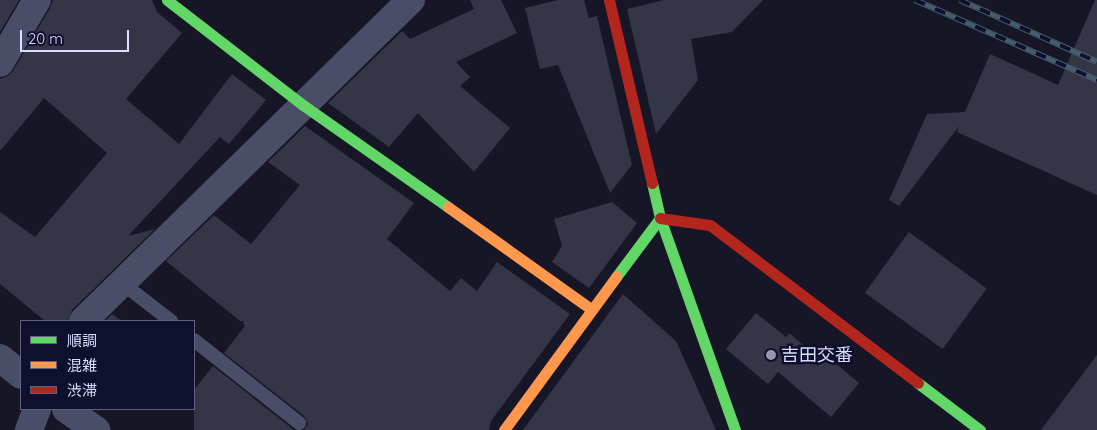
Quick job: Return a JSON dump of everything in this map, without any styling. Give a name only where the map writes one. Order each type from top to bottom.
[{"type":"street","points":[[0,63],[38,0]]},
{"type":"street","points":[[167,0],[303,105],[591,309]]},
{"type":"street","points":[[84,320],[411,0]]},
{"type":"street","points":[[610,0],[660,218],[735,430]]},
{"type":"street","points":[[504,430],[591,309],[660,218]]},
{"type":"street","points":[[660,218],[710,225],[980,430]]},
{"type":"street","points":[[0,358],[20,374]]},
{"type":"street","points":[[29,430],[38,410]]},
{"type":"street","points":[[67,410],[96,430]]},
{"type":"lane","points":[[122,283],[169,320]]},
{"type":"lane","points":[[195,341],[299,423]]},
{"type":"building","points":[[0,0],[19,0],[0,32]]},
{"type":"building","points":[[53,0],[152,0],[157,12],[182,33],[126,99],[179,144],[232,74],[266,100],[229,144],[220,137],[128,236],[155,229],[72,310],[68,320],[44,320],[0,284],[0,212],[35,237],[107,153],[44,98],[0,151],[0,79],[8,76],[13,71]]},
{"type":"building","points":[[470,0],[501,0],[517,33],[456,62],[470,77],[460,86],[510,128],[474,172],[418,113],[389,147],[328,103],[402,31],[410,39],[474,9]]},
{"type":"building","points":[[558,0],[584,0],[589,18],[597,16],[632,165],[610,193],[558,65],[540,69],[525,8]]},
{"type":"building","points":[[664,0],[763,0],[732,32],[691,39],[698,80],[656,134],[627,9]]},
{"type":"building","points":[[1095,0],[1097,0],[1097,195],[957,132],[959,126],[899,206],[889,200],[927,114],[965,112],[990,54],[1058,85]]},
{"type":"building","points":[[305,126],[414,203],[387,239],[450,291],[461,278],[477,291],[497,262],[570,314],[491,421],[489,430],[304,430],[308,424],[304,416],[224,353],[245,326],[244,321],[240,321],[166,261],[214,215],[251,244],[300,185],[268,162]]},
{"type":"building","points":[[612,202],[637,223],[589,288],[552,262],[562,246],[554,219]]},
{"type":"building","points":[[909,232],[987,288],[943,349],[865,293]]},
{"type":"building","points":[[623,294],[676,341],[716,430],[523,430]]},
{"type":"building","points":[[756,313],[786,337],[789,333],[825,363],[829,358],[859,383],[831,417],[778,372],[768,384],[726,349]]},
{"type":"building","points":[[112,314],[121,320],[106,320]]},
{"type":"building","points":[[1097,355],[1097,430],[1041,430]]},
{"type":"building","points":[[213,366],[294,430],[194,430],[195,389]]},
{"type":"railway","points":[[915,0],[1097,80]]},
{"type":"railway","points":[[960,0],[1097,62]]},
{"type":"traffic: fast","points":[[167,0],[303,105],[448,207]]},
{"type":"traffic: fast","points":[[652,183],[660,218],[735,430]]},
{"type":"traffic: fast","points":[[616,277],[660,218]]},
{"type":"traffic: fast","points":[[918,383],[980,430]]},
{"type":"traffic: slow","points":[[448,207],[591,309]]},
{"type":"traffic: slow","points":[[504,430],[616,277]]},
{"type":"traffic: jam","points":[[609,0],[652,183]]},
{"type":"traffic: jam","points":[[660,218],[710,225],[918,383]]},
{"type":"place","name":"吉田交番","points":[[771,355]]}]
